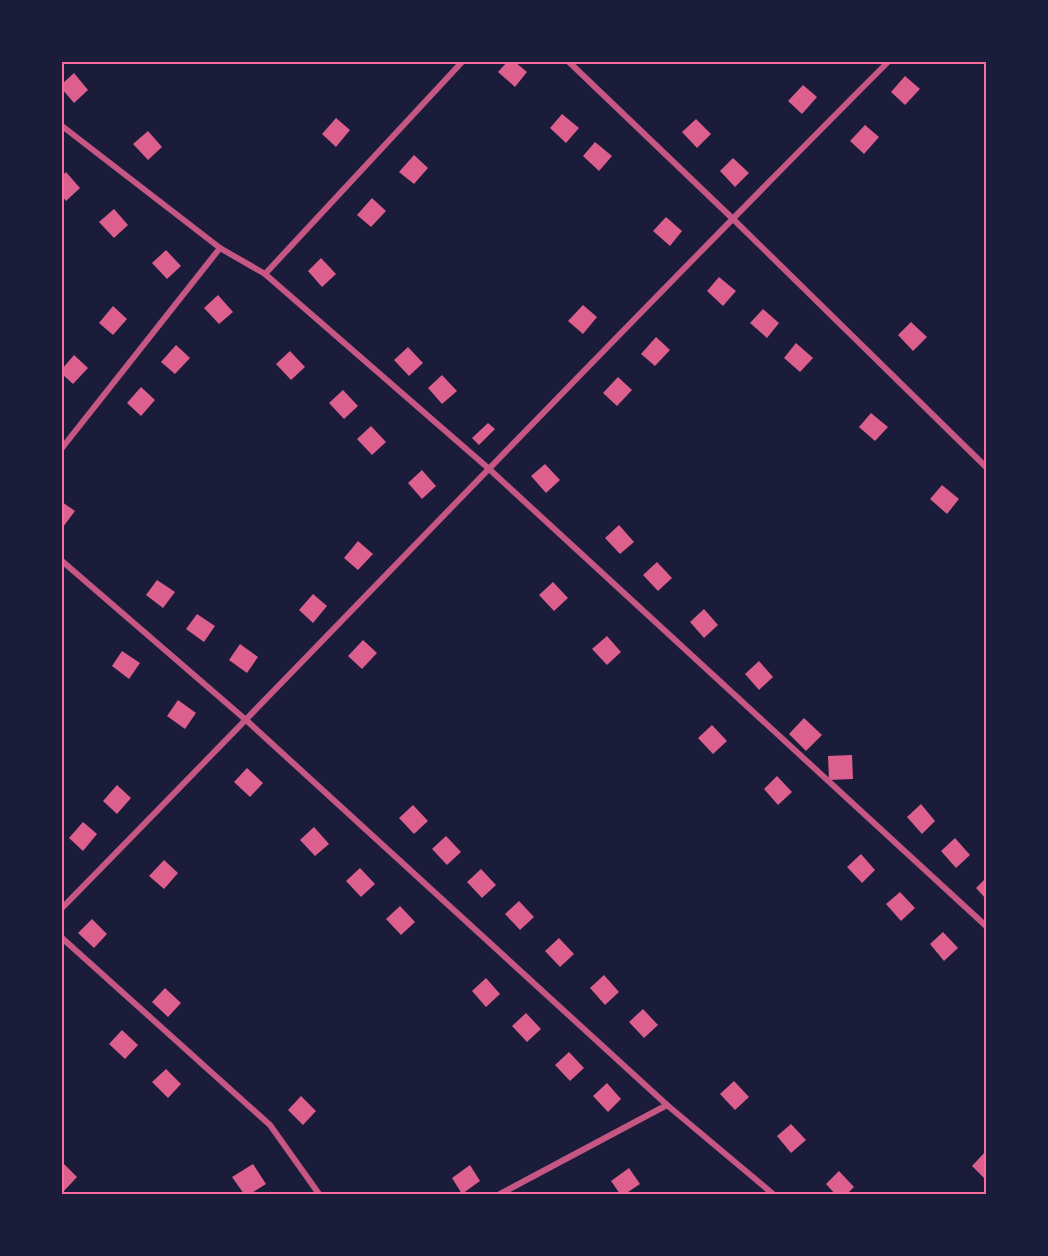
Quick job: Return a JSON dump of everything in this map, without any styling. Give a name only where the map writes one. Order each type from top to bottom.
[{"type":"street","points":[[265,274],[462,62]]},
{"type":"street","points":[[569,62],[987,467]]},
{"type":"street","points":[[62,909],[488,468],[888,62]]},
{"type":"street","points":[[62,126],[220,248],[265,274],[488,468],[987,926]]},
{"type":"street","points":[[62,448],[220,248]]},
{"type":"street","points":[[62,561],[246,720],[667,1105],[773,1194]]},
{"type":"street","points":[[62,938],[270,1125],[320,1194]]},
{"type":"street","points":[[500,1194],[667,1105]]},
{"type":"building","points":[[507,62],[515,62],[527,72],[515,87],[498,72]]},
{"type":"building","points":[[74,73],[88,90],[74,103],[62,89],[62,84]]},
{"type":"building","points":[[905,76],[920,89],[905,105],[891,92]]},
{"type":"building","points":[[803,85],[817,97],[802,114],[788,101]]},
{"type":"building","points":[[562,114],[579,128],[566,143],[550,128]]},
{"type":"building","points":[[336,118],[350,130],[336,147],[322,134]]},
{"type":"building","points":[[696,119],[711,134],[697,148],[682,132]]},
{"type":"building","points":[[865,125],[879,137],[864,154],[850,141]]},
{"type":"building","points":[[148,131],[162,147],[148,160],[133,144]]},
{"type":"building","points":[[595,142],[612,156],[599,171],[583,156]]},
{"type":"building","points":[[414,155],[428,168],[414,184],[399,172]]},
{"type":"building","points":[[733,158],[749,173],[735,187],[720,171]]},
{"type":"building","points":[[66,172],[80,188],[66,201],[62,196],[62,176]]},
{"type":"building","points":[[372,198],[386,211],[371,227],[357,215]]},
{"type":"building","points":[[114,209],[128,225],[114,238],[99,222]]},
{"type":"building","points":[[666,217],[682,231],[670,246],[653,231]]},
{"type":"building","points":[[166,250],[181,266],[167,279],[152,263]]},
{"type":"building","points":[[321,258],[336,274],[322,287],[308,271]]},
{"type":"building","points":[[719,277],[736,291],[723,306],[707,291]]},
{"type":"building","points":[[218,295],[233,312],[219,324],[204,308]]},
{"type":"building","points":[[583,305],[597,317],[583,334],[568,321]]},
{"type":"building","points":[[113,306],[127,319],[113,335],[99,323]]},
{"type":"building","points":[[763,309],[779,323],[767,338],[750,323]]},
{"type":"building","points":[[911,322],[927,337],[913,351],[898,335]]},
{"type":"building","points":[[656,337],[670,350],[655,366],[641,354]]},
{"type":"building","points":[[796,343],[813,358],[800,372],[784,358]]},
{"type":"building","points":[[176,345],[190,358],[175,374],[161,362]]},
{"type":"building","points":[[408,347],[423,363],[409,376],[394,360]]},
{"type":"building","points":[[290,351],[305,367],[291,380],[276,364]]},
{"type":"building","points":[[74,355],[88,368],[73,384],[62,374],[62,369]]},
{"type":"building","points":[[442,375],[457,391],[442,404],[428,388]]},
{"type":"building","points":[[618,377],[632,390],[617,406],[603,393]]},
{"type":"building","points":[[141,387],[155,400],[141,416],[127,403]]},
{"type":"building","points":[[343,390],[358,406],[344,419],[329,403]]},
{"type":"building","points":[[871,413],[888,427],[875,441],[859,427]]},
{"type":"building","points":[[488,423],[495,429],[479,445],[472,438]]},
{"type":"building","points":[[371,426],[386,442],[372,455],[357,439]]},
{"type":"building","points":[[545,464],[560,480],[546,493],[531,476]]},
{"type":"building","points":[[422,470],[436,486],[422,499],[408,483]]},
{"type":"building","points":[[942,485],[959,499],[947,514],[930,499]]},
{"type":"building","points":[[62,502],[75,511],[63,527],[62,525]]},
{"type":"building","points":[[619,525],[634,542],[620,554],[605,538]]},
{"type":"building","points":[[358,541],[373,554],[358,570],[344,558]]},
{"type":"building","points":[[657,562],[672,578],[658,591],[643,575]]},
{"type":"building","points":[[157,580],[175,592],[163,608],[146,595]]},
{"type":"building","points":[[553,582],[568,598],[554,611],[539,595]]},
{"type":"building","points":[[313,594],[327,606],[313,623],[299,610]]},
{"type":"building","points":[[704,609],[718,625],[704,638],[690,622]]},
{"type":"building","points":[[197,614],[215,626],[204,642],[186,629]]},
{"type":"building","points":[[607,636],[621,652],[607,665],[592,649]]},
{"type":"building","points":[[363,640],[377,653],[362,669],[348,656]]},
{"type":"building","points":[[240,644],[258,657],[247,673],[229,660]]},
{"type":"building","points":[[122,651],[140,663],[129,679],[112,666]]},
{"type":"building","points":[[759,661],[773,677],[759,690],[745,674]]},
{"type":"building","points":[[178,700],[196,713],[185,729],[167,716]]},
{"type":"building","points":[[804,718],[822,735],[806,751],[789,734]]},
{"type":"building","points":[[712,725],[727,741],[713,754],[698,738]]},
{"type":"building","points":[[852,755],[853,779],[829,780],[828,756]]},
{"type":"building","points":[[247,768],[263,783],[250,797],[234,782]]},
{"type":"building","points":[[777,776],[792,792],[778,805],[764,789]]},
{"type":"building","points":[[117,785],[131,798],[117,814],[103,801]]},
{"type":"building","points":[[921,804],[935,821],[922,834],[907,817]]},
{"type":"building","points":[[413,805],[428,821],[414,834],[399,818]]},
{"type":"building","points":[[83,822],[97,834],[83,851],[69,838]]},
{"type":"building","points":[[314,827],[329,844],[315,856],[300,840]]},
{"type":"building","points":[[446,836],[461,852],[447,865],[432,849]]},
{"type":"building","points":[[955,838],[970,855],[956,868],[941,851]]},
{"type":"building","points":[[861,854],[875,870],[862,883],[847,867]]},
{"type":"building","points":[[164,860],[178,873],[164,889],[149,876]]},
{"type":"building","points":[[360,868],[375,884],[361,897],[346,881]]},
{"type":"building","points":[[481,869],[496,885],[482,898],[467,882]]},
{"type":"building","points":[[986,878],[986,899],[976,888]]},
{"type":"building","points":[[900,892],[915,908],[901,921],[886,904]]},
{"type":"building","points":[[519,901],[534,917],[520,930],[505,914]]},
{"type":"building","points":[[400,906],[415,922],[401,935],[386,919]]},
{"type":"building","points":[[92,919],[107,934],[94,948],[78,933]]},
{"type":"building","points":[[943,932],[958,948],[944,961],[930,944]]},
{"type":"building","points":[[559,938],[574,954],[560,967],[545,951]]},
{"type":"building","points":[[604,975],[619,992],[605,1005],[590,988]]},
{"type":"building","points":[[486,978],[500,994],[486,1007],[472,991]]},
{"type":"building","points":[[165,988],[181,1003],[168,1017],[152,1002]]},
{"type":"building","points":[[643,1009],[658,1025],[644,1038],[629,1022]]},
{"type":"building","points":[[526,1013],[541,1029],[527,1042],[512,1026]]},
{"type":"building","points":[[122,1030],[138,1045],[125,1059],[109,1044]]},
{"type":"building","points":[[569,1052],[584,1068],[570,1081],[555,1065]]},
{"type":"building","points":[[166,1069],[181,1084],[168,1098],[152,1082]]},
{"type":"building","points":[[734,1081],[749,1097],[735,1110],[720,1094]]},
{"type":"building","points":[[607,1083],[621,1099],[608,1112],[593,1096]]},
{"type":"building","points":[[301,1096],[316,1111],[303,1125],[288,1110]]},
{"type":"building","points":[[791,1124],[806,1140],[791,1153],[777,1136]]},
{"type":"building","points":[[986,1151],[986,1180],[972,1166]]},
{"type":"building","points":[[62,1162],[77,1177],[64,1191],[62,1189]]},
{"type":"building","points":[[253,1164],[266,1184],[250,1194],[244,1194],[232,1177]]},
{"type":"building","points":[[470,1165],[480,1181],[462,1194],[452,1178]]},
{"type":"building","points":[[629,1168],[640,1184],[625,1194],[620,1194],[611,1181]]},
{"type":"building","points":[[839,1171],[854,1187],[847,1194],[835,1194],[826,1184]]}]
